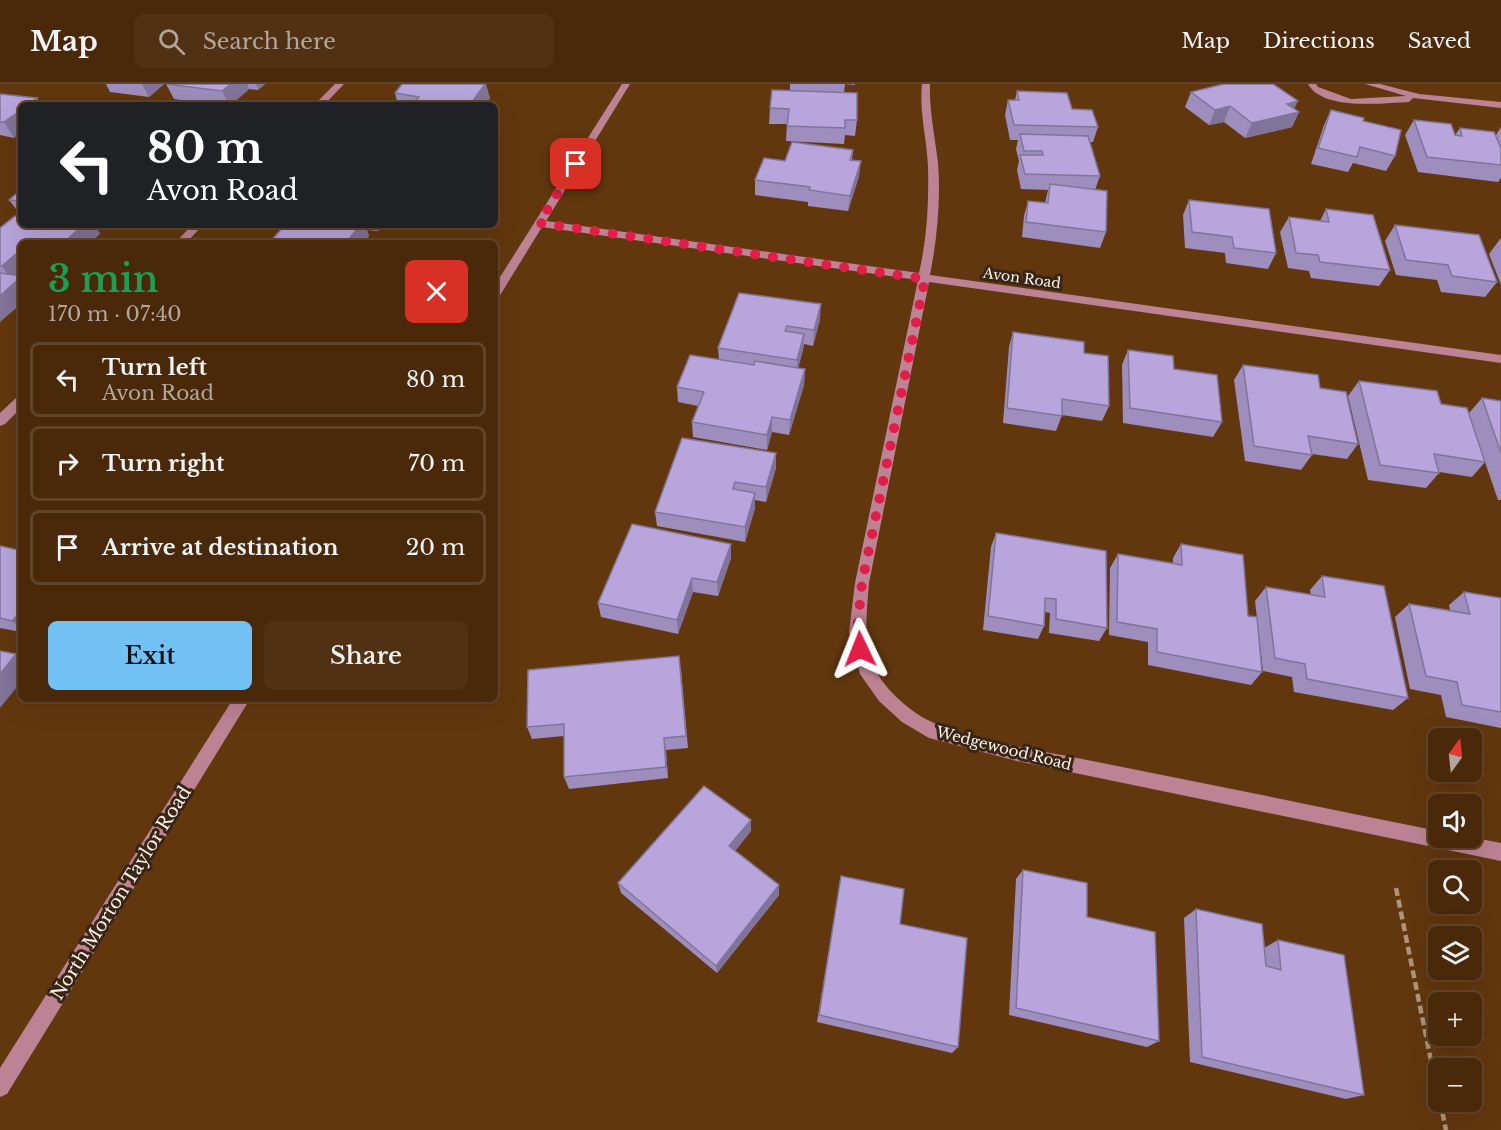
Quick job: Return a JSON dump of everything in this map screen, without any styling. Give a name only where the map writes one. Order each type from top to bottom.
[{"type":"street","points":[[322,102],[340,84]]},
{"type":"street","points":[[498,289],[626,84]]},
{"type":"street","name":"Wedgewood Road","points":[[926,84],[925,99],[933,166],[932,239],[862,583],[857,632],[868,674],[885,696],[908,717],[935,733],[1017,753],[1501,852]]},
{"type":"street","points":[[1312,84],[1315,89],[1350,102],[1399,101],[1419,97]]},
{"type":"street","points":[[1369,84],[1419,97],[1501,105]]},
{"type":"street","name":"Avon Road","points":[[539,223],[1501,359]]},
{"type":"street","points":[[183,240],[195,228]]},
{"type":"street","points":[[0,421],[18,403]]},
{"type":"street","name":"North Morton Taylor Road","points":[[0,1087],[240,702]]},
{"type":"path","points":[[1396,888],[1430,1058]]},
{"type":"path","points":[[1442,1112],[1446,1130]]},
{"type":"building","points":[[166,84],[231,84],[222,91]]},
{"type":"building","points":[[402,84],[485,84],[472,102],[415,102],[419,97],[395,93]]},
{"type":"building","points":[[1224,84],[1273,84],[1298,101],[1287,104],[1299,112],[1252,123],[1230,106],[1215,110],[1191,92]]},
{"type":"building","points":[[772,90],[857,93],[857,120],[845,120],[845,128],[787,126],[789,109],[770,108]]},
{"type":"building","points":[[1017,91],[1067,93],[1072,109],[1092,110],[1098,127],[1014,125],[1008,100],[1019,100]]},
{"type":"building","points":[[0,94],[37,98],[31,102],[18,102],[18,112],[4,122],[0,122]]},
{"type":"building","points":[[1331,110],[1401,130],[1395,156],[1360,147],[1357,157],[1318,148]]},
{"type":"building","points":[[1414,120],[1451,124],[1455,135],[1462,136],[1460,128],[1494,132],[1501,148],[1501,165],[1427,157]]},
{"type":"building","points":[[1020,134],[1088,136],[1100,176],[1025,174],[1020,155],[1043,155],[1042,151],[1024,151]]},
{"type":"building","points":[[792,142],[853,150],[850,160],[861,161],[850,196],[809,190],[810,187],[755,180],[764,158],[785,161]]},
{"type":"building","points":[[1050,184],[1107,191],[1106,232],[1026,222],[1028,201],[1048,203]]},
{"type":"building","points":[[18,192],[18,201],[9,200]]},
{"type":"building","points":[[1189,200],[1269,209],[1276,253],[1234,248],[1232,237],[1192,232]]},
{"type":"building","points":[[1326,209],[1373,215],[1390,270],[1320,262],[1318,255],[1296,253],[1289,217],[1329,222]]},
{"type":"building","points":[[15,216],[18,216],[18,228],[80,228],[66,240],[18,240],[18,253],[0,266],[0,228]]},
{"type":"building","points":[[1395,225],[1479,235],[1497,282],[1452,276],[1448,265],[1406,260]]},
{"type":"building","points":[[282,228],[358,228],[348,240],[272,240]]},
{"type":"building","points":[[0,273],[18,276],[18,280],[0,296]]},
{"type":"building","points":[[739,293],[821,304],[814,330],[787,326],[785,331],[804,334],[797,360],[718,348]]},
{"type":"building","points":[[1013,332],[1084,342],[1084,353],[1108,356],[1109,406],[1062,399],[1062,416],[1007,408]]},
{"type":"building","points":[[1128,350],[1173,356],[1174,369],[1217,375],[1222,422],[1130,408]]},
{"type":"building","points":[[690,355],[754,365],[755,361],[805,369],[790,420],[772,417],[767,435],[692,422],[704,392],[677,387]]},
{"type":"building","points":[[1243,365],[1318,375],[1320,388],[1346,392],[1358,444],[1308,436],[1312,455],[1254,446]]},
{"type":"building","points":[[1359,381],[1437,391],[1441,404],[1467,408],[1485,462],[1434,454],[1439,473],[1380,465]]},
{"type":"building","points":[[1482,398],[1501,401],[1501,453]]},
{"type":"building","points":[[682,438],[776,453],[766,487],[735,482],[733,489],[755,493],[745,527],[655,512]]},
{"type":"building","points":[[632,524],[731,544],[717,582],[692,578],[677,620],[598,603]]},
{"type":"building","points":[[996,533],[1106,551],[1107,628],[1056,619],[1056,599],[1045,598],[1044,626],[988,616]]},
{"type":"building","points":[[1181,544],[1243,555],[1248,616],[1257,617],[1262,672],[1157,652],[1157,629],[1117,622],[1118,554],[1182,565]]},
{"type":"building","points":[[0,546],[18,550],[18,614],[12,621],[0,618]]},
{"type":"building","points":[[1322,576],[1384,586],[1408,698],[1307,679],[1305,664],[1275,658],[1266,587],[1325,597]]},
{"type":"building","points":[[1464,592],[1501,598],[1501,712],[1462,705],[1457,682],[1426,676],[1409,604],[1470,614]]},
{"type":"building","points":[[0,651],[16,654],[0,674]]},
{"type":"building","points":[[679,656],[686,736],[664,738],[666,767],[564,777],[564,724],[527,727],[528,670]]},
{"type":"building","points":[[704,786],[751,820],[729,846],[779,885],[716,966],[618,883]]},
{"type":"building","points":[[1023,870],[1087,883],[1087,917],[1155,932],[1159,1041],[1016,1008]]},
{"type":"building","points":[[841,876],[904,889],[900,924],[967,938],[958,1047],[819,1015]]},
{"type":"building","points":[[1196,909],[1262,924],[1266,966],[1281,970],[1278,940],[1344,955],[1364,1095],[1202,1057]]},
{"type":"route","points":[[576,164],[539,223],[925,279],[862,583],[857,632],[860,649]]}]
